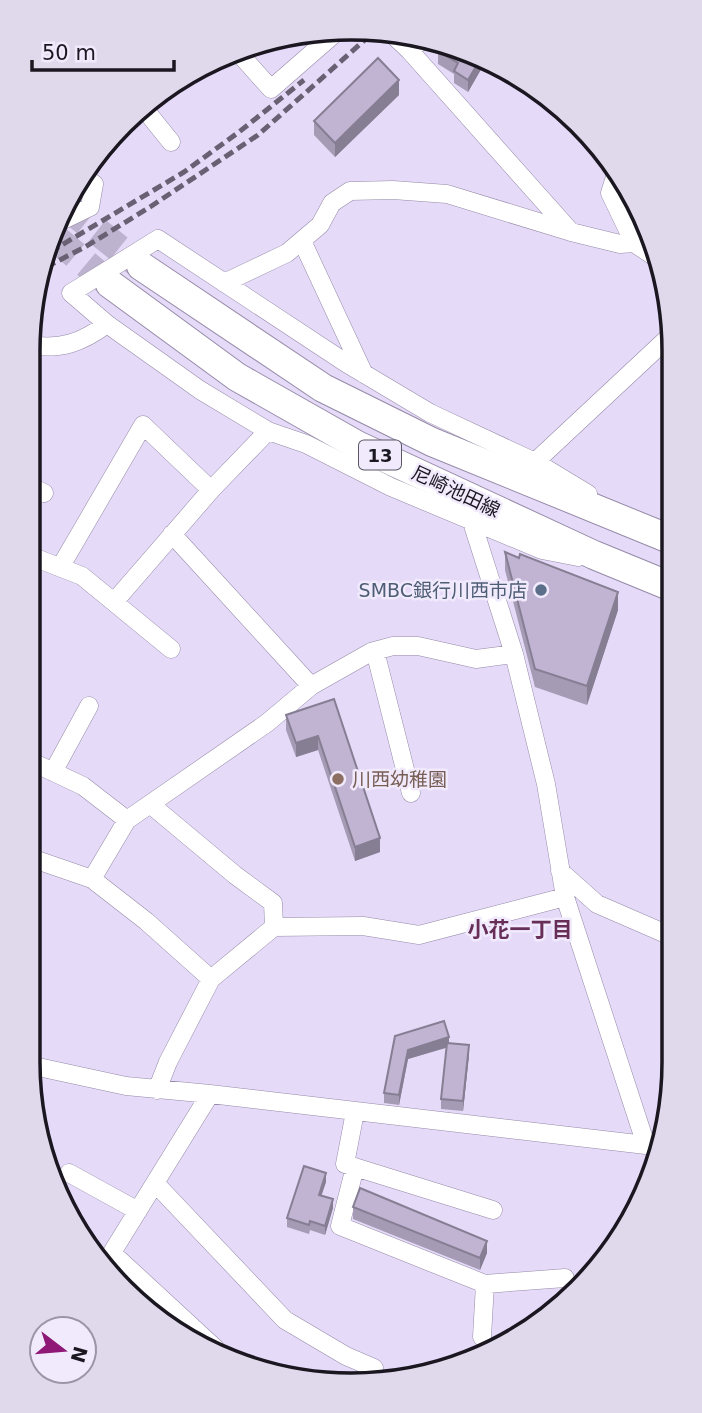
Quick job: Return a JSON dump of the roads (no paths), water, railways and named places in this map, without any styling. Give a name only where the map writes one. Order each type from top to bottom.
[{"type":"main road","name":"尼崎池田線","points":[[141,266],[323,387],[432,442],[662,536]]},
{"type":"main road","name":"尼崎池田線","points":[[110,284],[237,377],[357,445],[662,583]]},
{"type":"street","points":[[245,59],[271,89],[325,42]]},
{"type":"street","points":[[416,47],[571,232]]},
{"type":"street","points":[[149,115],[170,142]]},
{"type":"street","points":[[71,216],[90,207],[94,184],[91,182]]},
{"type":"street","points":[[613,184],[610,193],[634,243],[645,250]]},
{"type":"street","points":[[224,283],[287,253],[320,225],[332,203],[350,191],[393,190],[447,194],[571,232],[620,244],[634,243]]},
{"type":"street","points":[[620,566],[542,550],[391,487],[306,443],[268,431],[200,390],[107,324],[72,293],[158,239],[365,374],[430,413],[535,462],[641,527]]},
{"type":"street","points":[[302,241],[365,374]]},
{"type":"street","points":[[40,346],[62,347],[90,337],[107,324]]},
{"type":"street","points":[[535,462],[662,344]]},
{"type":"street","points":[[61,566],[143,425],[211,490]]},
{"type":"street","points":[[114,602],[211,490],[268,431]]},
{"type":"street","points":[[471,519],[514,654],[546,784],[565,897],[651,1144]]},
{"type":"street","points":[[172,534],[311,685]]},
{"type":"street","points":[[40,559],[82,576],[171,649]]},
{"type":"street","points":[[92,879],[127,820],[267,723],[311,685],[375,651],[393,646],[418,646],[477,659],[514,654]]},
{"type":"street","points":[[375,651],[411,793]]},
{"type":"street","points":[[53,772],[89,706]]},
{"type":"street","points":[[40,766],[83,786],[127,820]]},
{"type":"street","points":[[150,804],[273,903],[274,927]]},
{"type":"street","points":[[40,861],[92,879],[146,921],[211,979]]},
{"type":"street","points":[[560,871],[597,904],[662,932]]},
{"type":"street","points":[[157,1090],[168,1062],[211,979],[274,927],[363,926],[419,935],[565,897]]},
{"type":"street","points":[[40,1067],[157,1090],[650,1145]]},
{"type":"street","points":[[109,1258],[210,1094]]},
{"type":"street","points":[[355,1112],[345,1164],[492,1210]]},
{"type":"street","points":[[355,1167],[340,1226],[485,1284],[565,1278]]},
{"type":"street","points":[[69,1173],[138,1211]]},
{"type":"street","points":[[155,1183],[285,1320],[346,1356],[373,1368]]},
{"type":"street","points":[[119,1269],[186,1325]]},
{"type":"street","points":[[482,1337],[485,1284]]},
{"type":"tunnel","points":[[73,212],[141,266]]},
{"type":"tunnel","points":[[60,242],[110,284]]},
{"type":"railway","points":[[53,263],[150,207],[258,135],[364,41]]},
{"type":"railway","points":[[59,247],[184,172],[304,80]]},
{"type":"place","name":"SMBC銀行川西市店","points":[[541,590]]},
{"type":"place","name":"川西幼稚園","points":[[338,779]]},
{"type":"district","name":"小花一丁目","points":[[520,930]]}]
